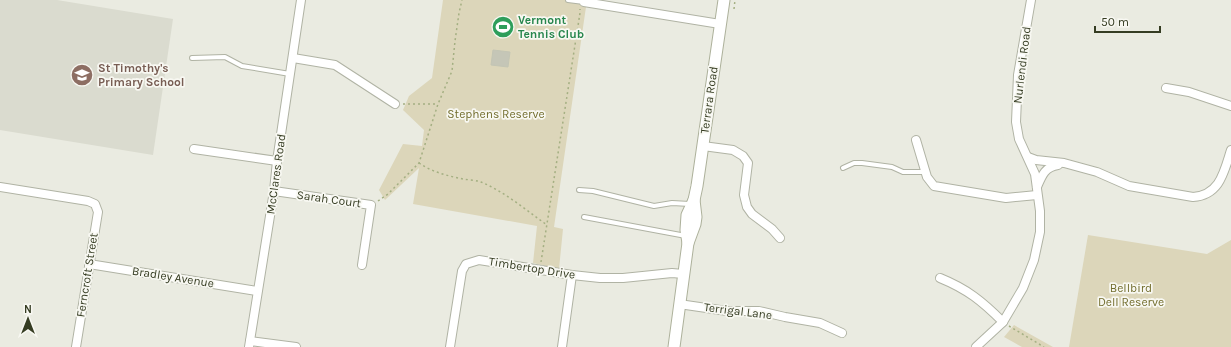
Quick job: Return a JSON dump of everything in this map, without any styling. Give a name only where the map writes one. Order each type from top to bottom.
[{"type":"main road","name":"Terrara Road","points":[[673,347],[688,239],[695,224],[693,203],[703,146],[724,0]]},
{"type":"street","name":"McClares Road","points":[[250,344],[302,0]]},
{"type":"street","name":"Nurlendi Road","points":[[976,347],[1003,322],[1023,288],[1034,260],[1040,232],[1040,211],[1035,174],[1019,139],[1016,122],[1018,75],[1031,0]]},
{"type":"street","points":[[581,2],[720,24]]},
{"type":"street","points":[[293,58],[335,65],[395,104]]},
{"type":"street","points":[[1166,88],[1189,92],[1231,106]]},
{"type":"street","points":[[916,140],[927,177],[934,186],[1006,198],[1037,191],[1042,176],[1049,166],[1064,164]]},
{"type":"street","points":[[703,146],[733,150],[743,156],[748,164],[744,195],[747,207],[752,214],[772,228],[780,238]]},
{"type":"street","points":[[194,149],[277,161]]},
{"type":"street","points":[[1028,157],[1036,160],[1064,164],[1097,172],[1129,186],[1183,196],[1202,196],[1208,193],[1220,181],[1231,150]]},
{"type":"street","name":"Ferncroft Street","points":[[0,187],[88,201],[95,204],[98,212],[76,347]]},
{"type":"street","name":"Sarah Court","points":[[274,191],[371,205],[362,265]]},
{"type":"street","name":"Timbertop Drive","points":[[450,347],[462,271],[466,264],[479,260],[600,278],[623,278],[672,273],[683,274]]},
{"type":"street","name":"Bradley Avenue","points":[[89,264],[258,291]]},
{"type":"street","points":[[562,347],[572,275]]},
{"type":"street","points":[[940,278],[957,285],[975,296],[1003,322]]},
{"type":"street","name":"Terrigal Lane","points":[[679,304],[727,311],[759,311],[820,323],[842,333]]},
{"type":"street","points":[[250,344],[296,347]]},
{"type":"lane","points":[[568,0],[581,2]]},
{"type":"lane","points":[[192,58],[225,57],[242,66],[291,74]]},
{"type":"lane","points":[[843,168],[854,163],[862,163],[892,166],[903,172],[926,172]]},
{"type":"lane","points":[[579,190],[593,191],[654,206],[672,203],[693,203]]},
{"type":"lane","points":[[584,217],[688,239]]},
{"type":"path","points":[[371,205],[388,194],[419,163],[438,104],[452,71],[455,41],[462,0]]},
{"type":"path","points":[[540,269],[581,2]]},
{"type":"path","points":[[395,104],[438,104]]},
{"type":"path","points":[[419,163],[426,168],[437,172],[480,181],[505,195],[547,225]]},
{"type":"path","points":[[1003,322],[1044,347]]},
{"type":"shaded area","name":"St Timothy's Primary School","points":[[0,0],[57,0],[173,19],[153,155],[0,130]]},
{"type":"green space","name":"Stephens Reserve","points":[[443,0],[587,0],[554,227],[563,229],[559,269],[533,263],[537,226],[413,204],[419,168],[385,200],[379,190],[403,144],[422,146],[424,130],[403,110],[409,96],[432,78]]},
{"type":"green space","name":"Bellbird Dell Reserve","points":[[1088,235],[1207,254],[1231,240],[1231,347],[1069,347]]},
{"type":"green space","points":[[1014,325],[1053,347],[1022,347],[1004,337]]},
{"type":"building","points":[[493,50],[510,52],[508,67],[491,65]]},
{"type":"place","name":"Vermont Tennis Club","points":[[503,27]]},
{"type":"place","name":"St Timothy's Primary School","points":[[82,75]]}]
